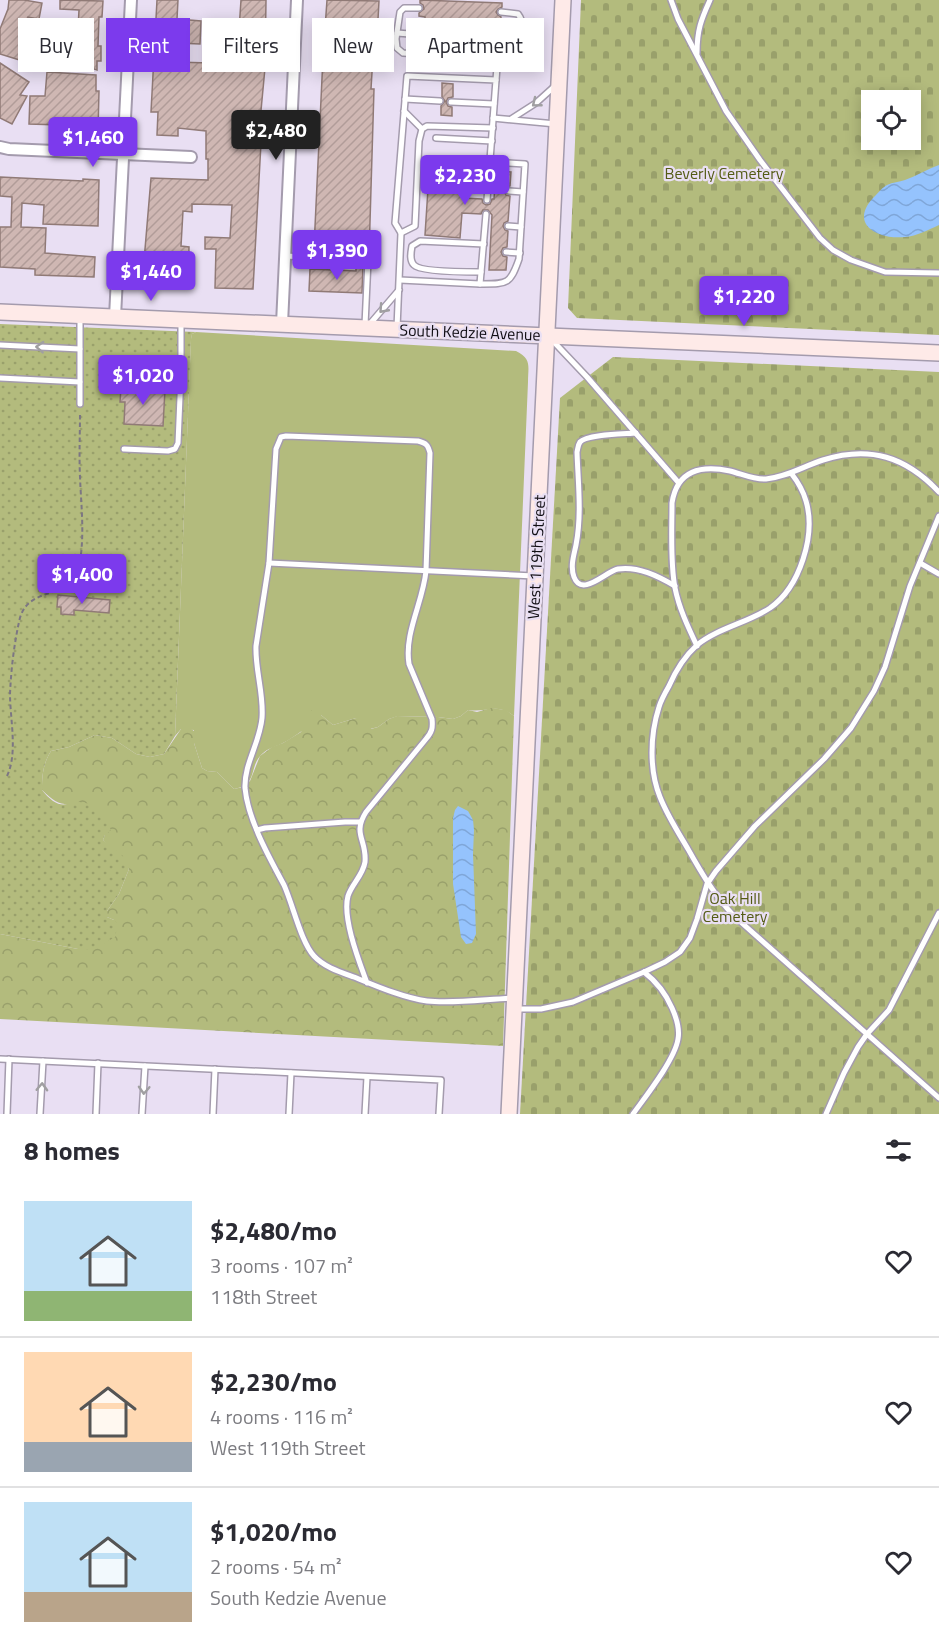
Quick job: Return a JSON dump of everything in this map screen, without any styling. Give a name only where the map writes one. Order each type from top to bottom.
[{"type":"street","points":[[115,317],[131,0]]},
{"type":"street","points":[[282,324],[297,0]]},
{"type":"street","name":"West 119th Street","points":[[509,1114],[563,0]]},
{"type":"street","points":[[0,147],[192,157]]},
{"type":"street","name":"South Kedzie Avenue","points":[[0,312],[939,352]]},
{"type":"lane","points":[[671,0],[678,20],[726,111],[820,238],[833,250],[851,260],[885,272],[939,273]]},
{"type":"lane","points":[[697,55],[700,23],[711,0]]},
{"type":"lane","points":[[406,53],[397,48],[400,12],[404,8],[419,8]]},
{"type":"lane","points":[[501,12],[518,14],[521,18]]},
{"type":"lane","points":[[397,33],[406,34]]},
{"type":"lane","points":[[487,200],[490,190],[496,72]]},
{"type":"lane","points":[[398,329],[401,233],[395,223],[406,76],[496,80]]},
{"type":"lane","points":[[510,120],[536,103],[560,82]]},
{"type":"lane","points":[[405,99],[440,101]]},
{"type":"lane","points":[[451,102],[494,104]]},
{"type":"lane","points":[[404,111],[422,129]]},
{"type":"lane","points":[[494,118],[557,124]]},
{"type":"lane","points":[[401,233],[415,226],[419,141],[422,129],[427,126],[493,128]]},
{"type":"lane","points":[[435,138],[492,141]]},
{"type":"lane","points":[[400,280],[480,284],[502,284],[509,280],[515,272],[520,253],[525,164],[490,162]]},
{"type":"lane","points":[[509,191],[523,192]]},
{"type":"lane","points":[[480,284],[488,225],[486,214]]},
{"type":"lane","points":[[507,226],[521,227]]},
{"type":"lane","points":[[481,272],[418,268],[413,265],[411,258],[412,246],[420,241],[485,248]]},
{"type":"lane","points":[[506,252],[520,253]]},
{"type":"lane","points":[[285,256],[368,260],[366,328]]},
{"type":"lane","points":[[366,328],[399,290]]},
{"type":"lane","points":[[80,316],[80,404]]},
{"type":"lane","points":[[123,449],[168,451],[175,449],[178,443],[181,320]]},
{"type":"lane","points":[[547,335],[587,377],[678,482]]},
{"type":"lane","points":[[0,345],[80,349]]},
{"type":"lane","points":[[123,363],[181,366]]},
{"type":"lane","points":[[0,378],[80,382]]},
{"type":"lane","points":[[636,433],[584,439],[579,444],[577,459],[579,527],[573,559],[574,577],[582,585],[590,584],[608,572],[633,569],[662,578],[675,586]]},
{"type":"lane","points":[[366,982],[348,923],[346,905],[351,889],[363,868],[365,854],[359,831],[360,822],[431,733],[432,727],[432,719],[409,664],[408,656],[426,571],[430,453],[424,442],[418,441],[281,437],[276,449],[269,563],[255,659],[262,719],[245,776],[245,790],[250,810],[313,956],[321,963],[366,982],[412,998],[428,1001],[514,1003],[542,1009],[565,1004],[644,972],[680,952],[690,938],[698,919],[707,884],[716,871],[755,826],[824,759],[851,728],[874,691],[885,667],[902,609],[939,516]]},
{"type":"lane","points":[[697,646],[687,625],[675,586],[673,493],[678,482],[687,475],[699,470],[712,469],[766,479],[840,456],[875,455],[892,458],[913,469],[939,492]]},
{"type":"lane","points":[[791,473],[801,485],[809,517],[806,552],[800,568],[792,583],[771,607],[728,627],[697,646],[686,658],[659,706],[653,733],[654,777],[666,811],[707,884],[721,902],[939,1098]]},
{"type":"lane","points":[[269,563],[535,576]]},
{"type":"lane","points":[[920,563],[939,574]]},
{"type":"lane","points":[[258,830],[360,822]]},
{"type":"lane","points":[[826,1114],[844,1073],[867,1034],[889,1010],[939,913]]},
{"type":"lane","points":[[633,1114],[670,1059],[679,1037],[678,1027],[665,993],[644,972]]},
{"type":"lane","points":[[0,1059],[441,1080],[439,1114]]},
{"type":"lane","points":[[7,1114],[9,1059]]},
{"type":"lane","points":[[40,1114],[43,1061]]},
{"type":"lane","points":[[96,1114],[98,1063]]},
{"type":"lane","points":[[142,1114],[145,1066]]},
{"type":"lane","points":[[213,1114],[215,1069]]},
{"type":"lane","points":[[289,1114],[291,1073]]},
{"type":"lane","points":[[365,1114],[367,1077]]},
{"type":"path","points":[[7,776],[12,759],[10,696],[19,620],[23,609],[33,600],[68,586],[79,571],[83,513],[80,479],[80,404]]},
{"type":"green space","name":"Beverly Cemetery","points":[[581,0],[939,0],[939,335],[577,318],[568,308]]},
{"type":"green space","points":[[0,324],[196,332],[192,334],[191,340],[175,736],[164,754],[150,757],[136,754],[112,738],[95,735],[69,747],[51,751],[46,760],[42,779],[42,790],[53,801],[63,804],[86,803],[99,812],[111,830],[103,840],[123,856],[129,869],[119,894],[107,911],[107,917],[118,924],[115,937],[93,950],[0,934]]},
{"type":"green space","points":[[196,332],[516,351],[525,357],[528,372],[514,716],[497,709],[468,710],[453,719],[398,716],[370,729],[356,718],[333,725],[321,715],[293,737],[264,752],[255,764],[247,783],[234,789],[217,772],[202,768],[194,743],[194,730],[181,729],[175,736],[191,339],[192,334]]},
{"type":"green space","name":"Oak Hill Cemetery","points":[[613,357],[939,372],[939,1114],[520,1114],[560,398]]},
{"type":"green space","points":[[491,708],[506,710],[514,716],[503,1046],[0,1019],[0,934],[78,949],[114,920],[107,917],[107,911],[119,894],[129,869],[103,840],[105,835],[80,803],[60,803],[42,790],[46,760],[51,751],[69,747],[95,735],[112,738],[136,754],[150,757],[164,754],[181,729],[187,726],[194,731],[194,743],[202,768],[217,772],[234,789],[243,787],[250,781],[260,756],[301,732],[310,710],[321,715],[333,725],[356,718],[367,719],[371,729],[397,716],[453,719],[468,710],[477,712]]},
{"type":"water","points":[[939,165],[939,225],[905,237],[885,236],[870,228],[865,222],[864,215],[874,197],[885,186]]},
{"type":"water","points":[[458,806],[468,811],[473,820],[474,830],[476,934],[472,943],[466,944],[461,937],[453,884],[453,818]]},
{"type":"building","points":[[9,0],[42,3],[39,18],[18,18],[18,60],[0,54],[0,29]]},
{"type":"building","points":[[60,0],[103,1],[102,17],[99,17],[98,46],[101,46],[101,61],[97,61],[97,70],[94,69],[94,18],[79,18],[79,10],[60,9]]},
{"type":"building","points":[[157,0],[178,0],[177,18],[156,18]]},
{"type":"building","points":[[241,0],[266,0],[266,18],[240,18]]},
{"type":"building","points":[[327,0],[379,1],[378,18],[326,18]]},
{"type":"building","points":[[420,0],[502,3],[502,7],[496,12],[501,18],[425,18],[419,16],[424,9]]},
{"type":"building","points":[[190,20],[201,21],[200,44],[190,44]]},
{"type":"building","points":[[190,62],[202,63],[202,72],[265,72],[260,121],[259,143],[261,143],[253,289],[215,288],[216,249],[205,249],[205,237],[230,238],[232,205],[192,204],[192,212],[183,211],[181,246],[189,247],[188,284],[149,281],[150,261],[144,261],[151,178],[208,180],[206,131],[178,128],[178,136],[157,135],[158,112],[151,112],[153,72],[190,72]]},
{"type":"building","points":[[0,63],[29,82],[20,95],[27,96],[12,124],[0,118]]},
{"type":"building","points":[[47,72],[96,75],[96,91],[99,91],[98,131],[60,130],[60,125],[29,124],[30,96],[45,96]]},
{"type":"building","points":[[322,72],[372,72],[371,89],[374,89],[369,255],[356,255],[356,250],[314,248]]},
{"type":"building","points":[[442,83],[453,84],[453,97],[448,98],[446,102],[452,107],[452,116],[441,115],[441,106],[445,101],[442,97]]},
{"type":"building","points":[[430,158],[465,161],[462,198],[482,199],[486,205],[494,199],[496,171],[511,172],[510,186],[504,191],[510,196],[508,221],[503,226],[508,231],[507,247],[501,252],[507,257],[506,270],[489,270],[492,215],[488,210],[483,210],[481,214],[462,213],[460,238],[425,235]]},
{"type":"building","points":[[0,177],[99,180],[98,226],[43,224],[44,205],[22,203],[21,227],[46,228],[45,253],[95,257],[94,277],[35,275],[35,269],[0,267],[0,227],[11,227],[12,197],[0,196]]},
{"type":"building","points":[[356,264],[363,265],[362,293],[309,291],[310,269],[356,271]]},
{"type":"building","points":[[121,388],[165,390],[163,426],[124,424],[125,402],[120,402]]},
{"type":"building","points":[[58,595],[110,600],[109,613],[74,610],[74,615],[61,614],[61,607],[57,607]]}]
